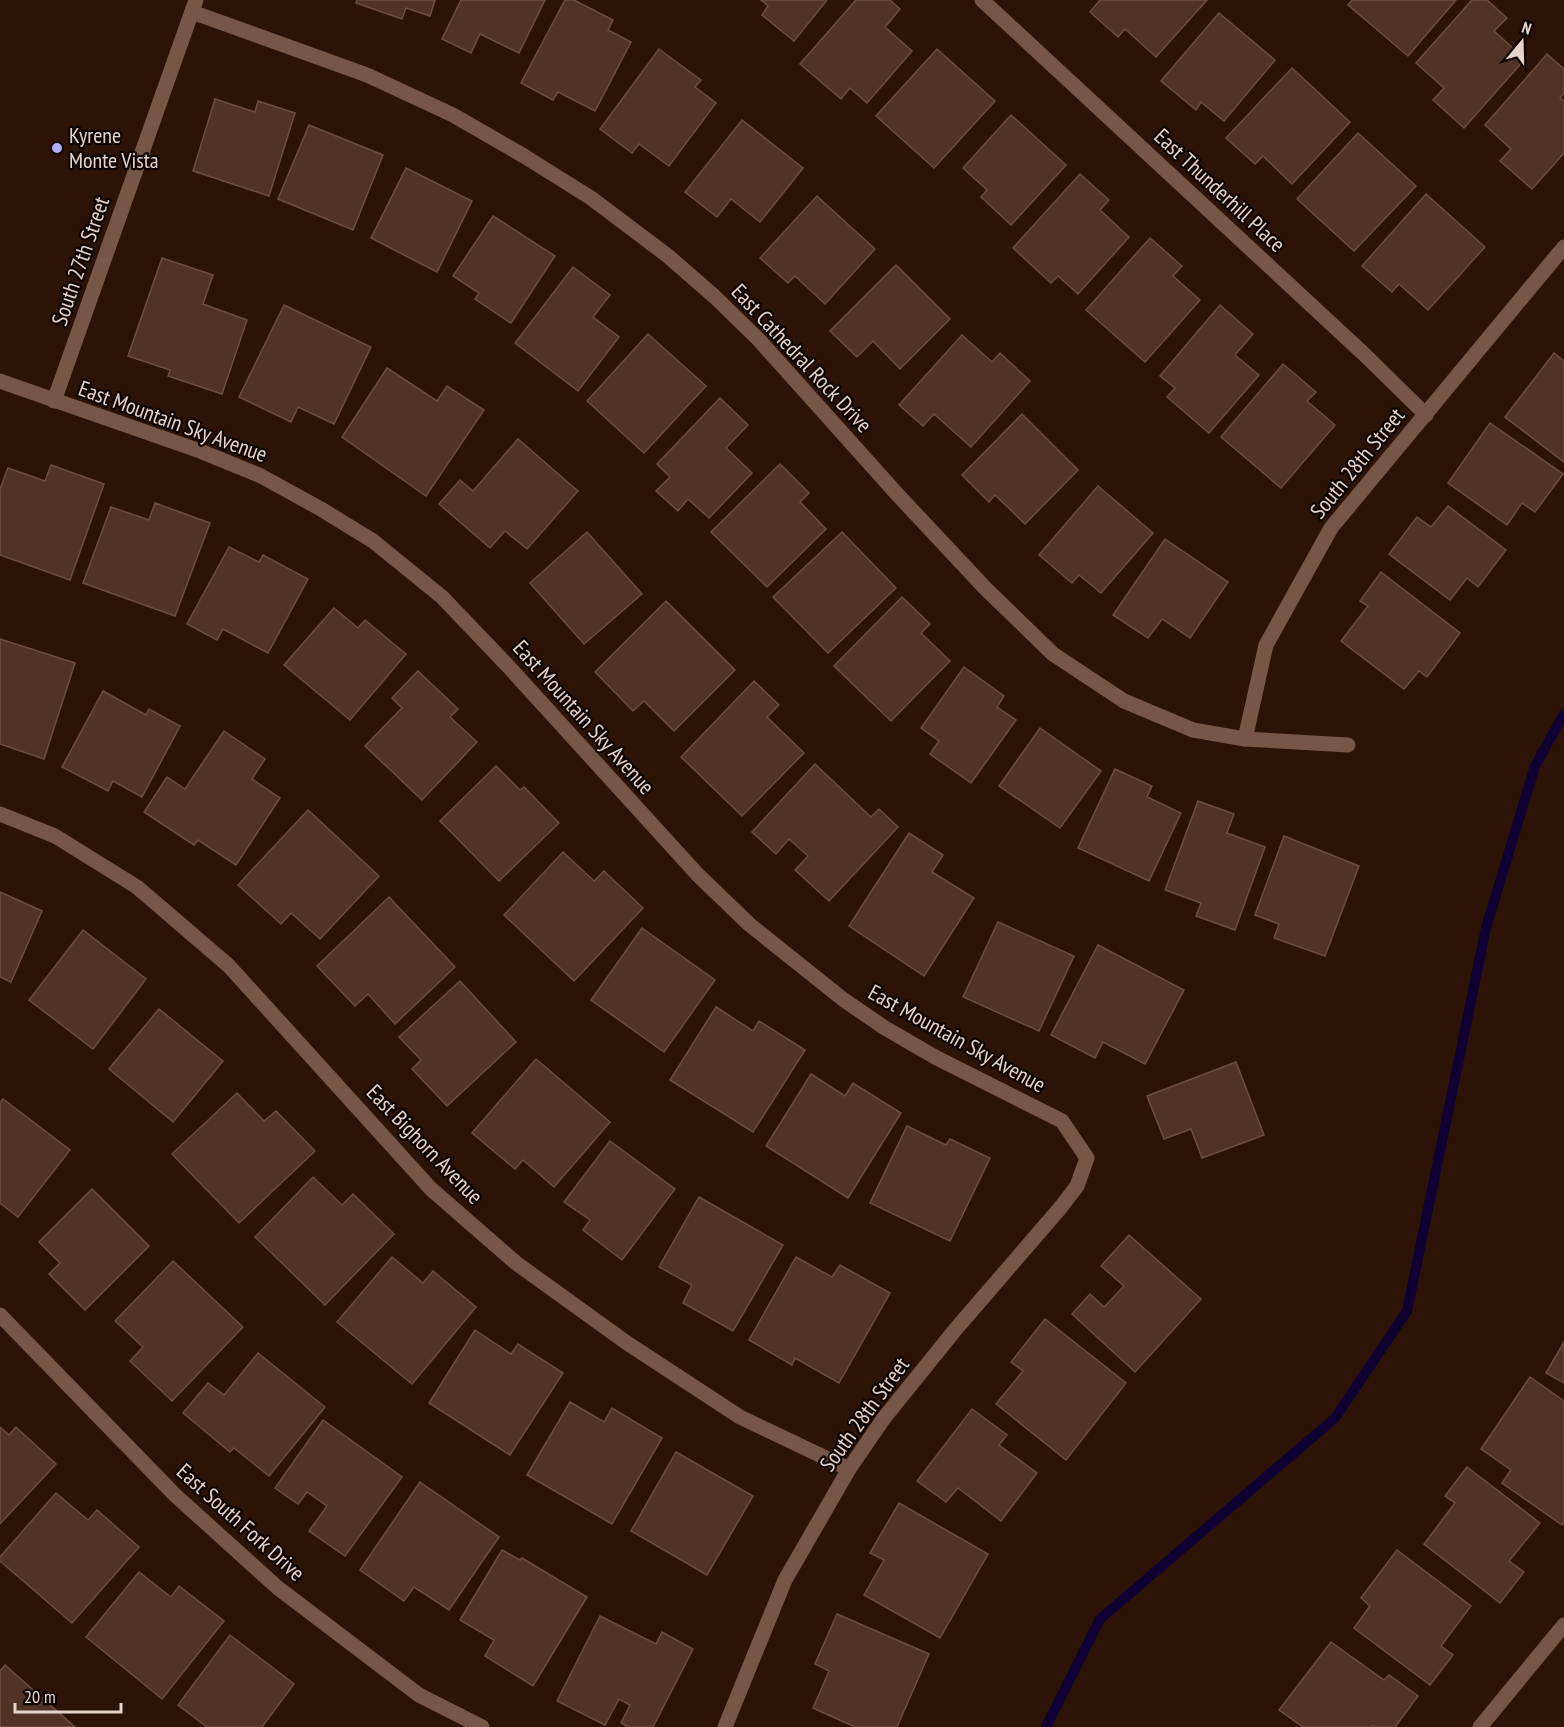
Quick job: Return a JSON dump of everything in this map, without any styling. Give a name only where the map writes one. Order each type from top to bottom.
[{"type":"street","name":"East Thunderhill Place","points":[[982,0],[1365,355],[1426,415]]},
{"type":"street","name":"South 27th Street","points":[[54,401],[194,6]]},
{"type":"street","name":"East Cathedral Rock Drive","points":[[194,6],[367,75],[432,105],[524,156],[591,198],[668,256],[723,304],[759,340],[977,579],[1053,654],[1124,701],[1193,730],[1245,739],[1348,745]]},
{"type":"street","name":"South 28th Street","points":[[1245,739],[1266,645],[1325,537],[1564,248]]},
{"type":"street","name":"East Mountain Sky Avenue","points":[[0,381],[200,451],[261,476],[373,541],[442,597],[508,666],[698,875],[750,925],[844,1000],[885,1028],[934,1056],[1062,1121],[1087,1158]]},
{"type":"street","name":"East Bighorn Avenue","points":[[0,814],[55,836],[137,887],[221,959],[431,1189],[516,1263],[627,1342],[740,1417],[849,1469]]},
{"type":"street","name":"South 28th Street","points":[[725,1727],[785,1580],[849,1469],[884,1418],[1061,1207],[1077,1186],[1087,1158]]},
{"type":"street","name":"East South Fork Drive","points":[[0,1315],[175,1495],[278,1588],[418,1695],[482,1727]]},
{"type":"street","points":[[1480,1727],[1564,1625]]},
{"type":"building","points":[[357,0],[435,0],[430,16],[406,8],[402,19],[356,3]]},
{"type":"building","points":[[461,0],[545,0],[519,53],[480,34],[471,53],[442,39]]},
{"type":"building","points":[[565,0],[574,0],[613,20],[608,30],[631,42],[595,111],[558,92],[553,100],[521,83]]},
{"type":"building","points":[[761,0],[827,0],[794,41],[762,15],[768,6]]},
{"type":"building","points":[[856,0],[890,0],[900,9],[885,27],[912,51],[867,103],[850,88],[841,99],[800,64]]},
{"type":"building","points":[[1100,0],[1207,0],[1156,57],[1125,29],[1118,37],[1090,12]]},
{"type":"building","points":[[1352,0],[1456,0],[1408,56],[1348,5]]},
{"type":"building","points":[[1472,0],[1487,0],[1507,18],[1494,31],[1525,59],[1464,128],[1433,100],[1444,88],[1416,63]]},
{"type":"building","points":[[1219,13],[1275,60],[1224,121],[1201,102],[1196,110],[1161,81]]},
{"type":"building","points":[[659,49],[701,80],[695,87],[716,103],[669,166],[639,144],[632,153],[600,129]]},
{"type":"building","points":[[937,49],[995,101],[934,168],[876,116]]},
{"type":"building","points":[[1547,54],[1564,69],[1564,93],[1560,98],[1564,101],[1564,153],[1532,189],[1500,161],[1511,149],[1485,125]]},
{"type":"building","points":[[1292,68],[1350,122],[1292,184],[1263,156],[1255,164],[1226,138]]},
{"type":"building","points":[[215,99],[255,112],[258,101],[295,113],[269,196],[193,171]]},
{"type":"building","points":[[1011,115],[1066,165],[1011,225],[981,197],[987,190],[963,168]]},
{"type":"building","points":[[742,120],[803,168],[760,222],[731,199],[717,217],[685,192]]},
{"type":"building","points":[[309,125],[383,155],[353,230],[278,199]]},
{"type":"building","points":[[1358,133],[1416,186],[1354,251],[1297,199]]},
{"type":"building","points":[[406,168],[472,201],[437,272],[371,238]]},
{"type":"building","points":[[1080,174],[1109,200],[1100,210],[1129,237],[1078,294],[1058,276],[1051,283],[1013,248]]},
{"type":"building","points":[[1426,194],[1485,247],[1428,310],[1399,284],[1392,292],[1362,266]]},
{"type":"building","points":[[817,196],[875,249],[825,304],[795,276],[788,283],[760,258]]},
{"type":"building","points":[[493,216],[555,256],[511,323],[475,299],[479,293],[453,276]]},
{"type":"building","points":[[1150,238],[1182,266],[1173,276],[1200,300],[1145,362],[1086,310]]},
{"type":"building","points":[[162,258],[213,275],[203,304],[247,320],[222,394],[168,376],[170,370],[128,356]]},
{"type":"building","points":[[896,265],[950,319],[900,369],[873,341],[857,357],[830,331]]},
{"type":"building","points":[[573,267],[610,295],[593,317],[619,337],[578,391],[515,343]]},
{"type":"building","points":[[284,305],[371,347],[334,424],[298,407],[291,422],[239,397]]},
{"type":"building","points":[[1220,305],[1253,334],[1235,355],[1259,375],[1209,433],[1167,397],[1175,388],[1160,376]]},
{"type":"building","points":[[648,334],[706,386],[644,453],[587,401]]},
{"type":"building","points":[[962,335],[992,362],[1000,353],[1030,381],[971,447],[934,414],[923,426],[899,405]]},
{"type":"building","points":[[1554,353],[1564,361],[1564,462],[1505,417]]},
{"type":"building","points":[[1283,364],[1316,392],[1307,401],[1335,425],[1281,488],[1221,437]]},
{"type":"building","points":[[387,368],[437,401],[447,386],[484,410],[426,496],[342,437]]},
{"type":"building","points":[[720,398],[748,425],[726,448],[752,473],[709,518],[688,499],[678,511],[656,491],[670,477],[657,464]]},
{"type":"building","points":[[1022,414],[1078,470],[1025,524],[995,495],[989,502],[962,475]]},
{"type":"building","points":[[1490,423],[1563,474],[1535,512],[1522,503],[1507,525],[1448,483]]},
{"type":"building","points":[[518,439],[578,491],[527,549],[505,531],[490,548],[439,504],[460,480],[473,491]]},
{"type":"building","points":[[780,464],[809,493],[800,502],[826,529],[767,587],[711,532]]},
{"type":"building","points":[[51,465],[104,484],[70,580],[0,555],[0,489],[8,468],[45,481]]},
{"type":"building","points":[[1098,486],[1153,533],[1101,593],[1079,575],[1072,583],[1039,555]]},
{"type":"building","points":[[155,503],[210,523],[175,616],[83,583],[111,507],[149,520]]},
{"type":"building","points":[[1448,506],[1506,550],[1478,587],[1467,578],[1450,600],[1389,554],[1417,517],[1431,527]]},
{"type":"building","points":[[587,532],[642,594],[584,644],[530,583]]},
{"type":"building","points":[[842,532],[896,588],[828,653],[773,597]]},
{"type":"building","points":[[1165,539],[1228,582],[1190,638],[1162,619],[1148,638],[1113,615]]},
{"type":"building","points":[[229,547],[259,562],[263,555],[308,579],[268,653],[223,629],[217,640],[187,624]]},
{"type":"building","points":[[1381,572],[1460,633],[1427,677],[1419,671],[1404,689],[1341,641],[1368,606],[1360,601]]},
{"type":"building","points":[[902,597],[930,624],[921,633],[950,661],[891,721],[834,666]]},
{"type":"building","points":[[666,601],[735,670],[674,731],[644,701],[633,711],[595,672]]},
{"type":"building","points":[[334,608],[358,628],[365,620],[406,654],[350,720],[284,665]]},
{"type":"building","points":[[0,639],[75,663],[44,759],[0,744]]},
{"type":"building","points":[[964,667],[1004,696],[997,707],[1016,720],[971,783],[930,754],[939,741],[921,728]]},
{"type":"building","points":[[418,671],[458,709],[450,717],[477,742],[422,800],[365,746],[402,708],[392,698]]},
{"type":"building","points":[[754,681],[779,705],[767,717],[804,753],[742,816],[681,757]]},
{"type":"building","points":[[103,691],[146,715],[149,709],[180,726],[142,797],[113,781],[108,791],[62,767]]},
{"type":"building","points":[[1040,728],[1101,771],[1060,828],[999,786]]},
{"type":"building","points":[[224,731],[265,759],[252,779],[280,798],[236,865],[198,840],[194,845],[144,812],[167,777],[185,789]]},
{"type":"building","points":[[815,764],[871,817],[879,809],[898,827],[829,901],[795,870],[808,856],[789,839],[776,854],[752,832]]},
{"type":"building","points":[[496,766],[520,790],[524,787],[559,823],[499,881],[440,821]]},
{"type":"building","points":[[1115,769],[1152,786],[1147,797],[1181,813],[1149,881],[1078,848]]},
{"type":"building","points":[[1198,801],[1234,814],[1227,833],[1265,847],[1235,930],[1196,916],[1201,903],[1165,890]]},
{"type":"building","points":[[308,810],[379,876],[320,939],[291,913],[281,924],[238,885]]},
{"type":"building","points":[[909,833],[943,855],[932,872],[974,898],[924,976],[849,926]]},
{"type":"building","points":[[1284,836],[1359,866],[1325,956],[1274,938],[1279,924],[1255,915]]},
{"type":"building","points":[[563,852],[594,881],[604,871],[643,908],[574,981],[504,915]]},
{"type":"building","points":[[0,892],[42,911],[11,982],[0,977]]},
{"type":"building","points":[[389,897],[455,967],[395,1024],[368,994],[355,1006],[317,966]]},
{"type":"building","points":[[998,922],[1074,956],[1039,1031],[963,997]]},
{"type":"building","points":[[642,928],[715,980],[664,1052],[591,1000]]},
{"type":"building","points":[[83,930],[146,979],[93,1049],[29,1000]]},
{"type":"building","points":[[1098,945],[1184,990],[1145,1064],[1103,1042],[1095,1058],[1051,1035]]},
{"type":"building","points":[[460,981],[516,1042],[447,1106],[412,1069],[421,1060],[399,1037]]},
{"type":"building","points":[[716,1007],[753,1031],[759,1021],[805,1050],[753,1132],[670,1080]]},
{"type":"building","points":[[159,1009],[223,1061],[173,1122],[109,1069]]},
{"type":"building","points":[[536,1059],[610,1122],[554,1187],[523,1160],[515,1169],[472,1133]]},
{"type":"building","points":[[1236,1062],[1264,1135],[1202,1158],[1191,1129],[1164,1139],[1147,1096]]},
{"type":"building","points":[[811,1074],[845,1096],[853,1083],[901,1113],[848,1198],[766,1146]]},
{"type":"building","points":[[237,1093],[264,1121],[276,1111],[315,1151],[239,1223],[172,1154]]},
{"type":"building","points":[[3,1099],[70,1150],[18,1217],[0,1203],[0,1103]]},
{"type":"building","points":[[907,1126],[946,1145],[950,1139],[990,1158],[950,1241],[870,1203]]},
{"type":"building","points":[[610,1141],[675,1189],[622,1260],[583,1230],[590,1220],[564,1202]]},
{"type":"building","points":[[313,1177],[342,1205],[353,1194],[394,1234],[325,1305],[255,1237]]},
{"type":"building","points":[[92,1189],[149,1246],[85,1310],[49,1274],[60,1263],[39,1242]]},
{"type":"building","points":[[699,1197],[783,1245],[733,1331],[683,1303],[692,1285],[659,1267]]},
{"type":"building","points":[[1129,1235],[1201,1299],[1135,1372],[1072,1314],[1090,1294],[1104,1307],[1124,1286],[1101,1266]]},
{"type":"building","points":[[392,1257],[423,1283],[433,1271],[476,1307],[412,1384],[337,1322]]},
{"type":"building","points":[[796,1257],[832,1277],[840,1265],[890,1293],[839,1383],[795,1358],[792,1365],[749,1340]]},
{"type":"building","points":[[173,1261],[243,1327],[172,1401],[130,1361],[143,1347],[115,1321]]},
{"type":"building","points":[[1045,1319],[1126,1383],[1066,1460],[996,1404],[1023,1371],[1011,1362]]},
{"type":"building","points":[[475,1330],[511,1354],[518,1344],[563,1373],[510,1455],[429,1403]]},
{"type":"building","points":[[1564,1342],[1564,1383],[1546,1373]]},
{"type":"building","points":[[258,1353],[325,1407],[269,1476],[234,1448],[230,1452],[183,1413],[208,1383],[224,1395]]},
{"type":"building","points":[[1530,1377],[1564,1401],[1564,1522],[1562,1525],[1502,1483],[1511,1470],[1481,1449]]},
{"type":"building","points":[[570,1402],[604,1422],[612,1408],[662,1438],[612,1524],[527,1475]]},
{"type":"building","points":[[972,1409],[1007,1435],[999,1445],[1037,1473],[1001,1521],[958,1488],[946,1502],[917,1481]]},
{"type":"building","points":[[323,1420],[402,1477],[345,1556],[309,1531],[327,1506],[307,1492],[298,1504],[275,1488]]},
{"type":"building","points":[[0,1427],[9,1435],[16,1427],[56,1464],[0,1524]]},
{"type":"building","points":[[676,1452],[753,1496],[707,1575],[631,1531]]},
{"type":"building","points":[[1467,1467],[1540,1523],[1509,1561],[1524,1572],[1500,1603],[1424,1544],[1455,1503],[1445,1496]]},
{"type":"building","points":[[420,1482],[499,1537],[449,1610],[414,1587],[404,1601],[360,1570]]},
{"type":"building","points":[[56,1493],[88,1520],[97,1510],[139,1547],[72,1623],[0,1561],[0,1557]]},
{"type":"building","points":[[899,1503],[988,1554],[940,1638],[864,1595],[884,1560],[870,1553]]},
{"type":"building","points":[[502,1550],[520,1560],[522,1558],[587,1597],[533,1686],[485,1656],[494,1640],[460,1620]]},
{"type":"building","points":[[1397,1550],[1471,1606],[1441,1646],[1453,1655],[1430,1685],[1354,1628],[1370,1606],[1361,1598]]},
{"type":"building","points":[[139,1572],[171,1597],[179,1586],[224,1621],[162,1699],[86,1637]]},
{"type":"building","points":[[837,1614],[929,1654],[897,1727],[855,1727],[813,1708],[829,1671],[815,1664]]},
{"type":"building","points":[[600,1616],[656,1644],[662,1632],[693,1649],[653,1727],[628,1727],[621,1723],[630,1705],[619,1699],[605,1725],[557,1701]]},
{"type":"building","points":[[230,1635],[294,1684],[262,1727],[207,1727],[178,1705]]},
{"type":"building","points":[[1331,1642],[1384,1680],[1389,1675],[1418,1696],[1395,1727],[1373,1725],[1372,1727],[1303,1727],[1279,1710]]},
{"type":"building","points":[[5,1665],[75,1727],[0,1727],[0,1671]]},
{"type":"waterway","points":[[1046,1727],[1100,1619],[1335,1418],[1407,1311],[1486,928],[1535,766],[1564,714]]},
{"type":"place","name":"Kyrene Monte Vista","points":[[57,148]]}]
